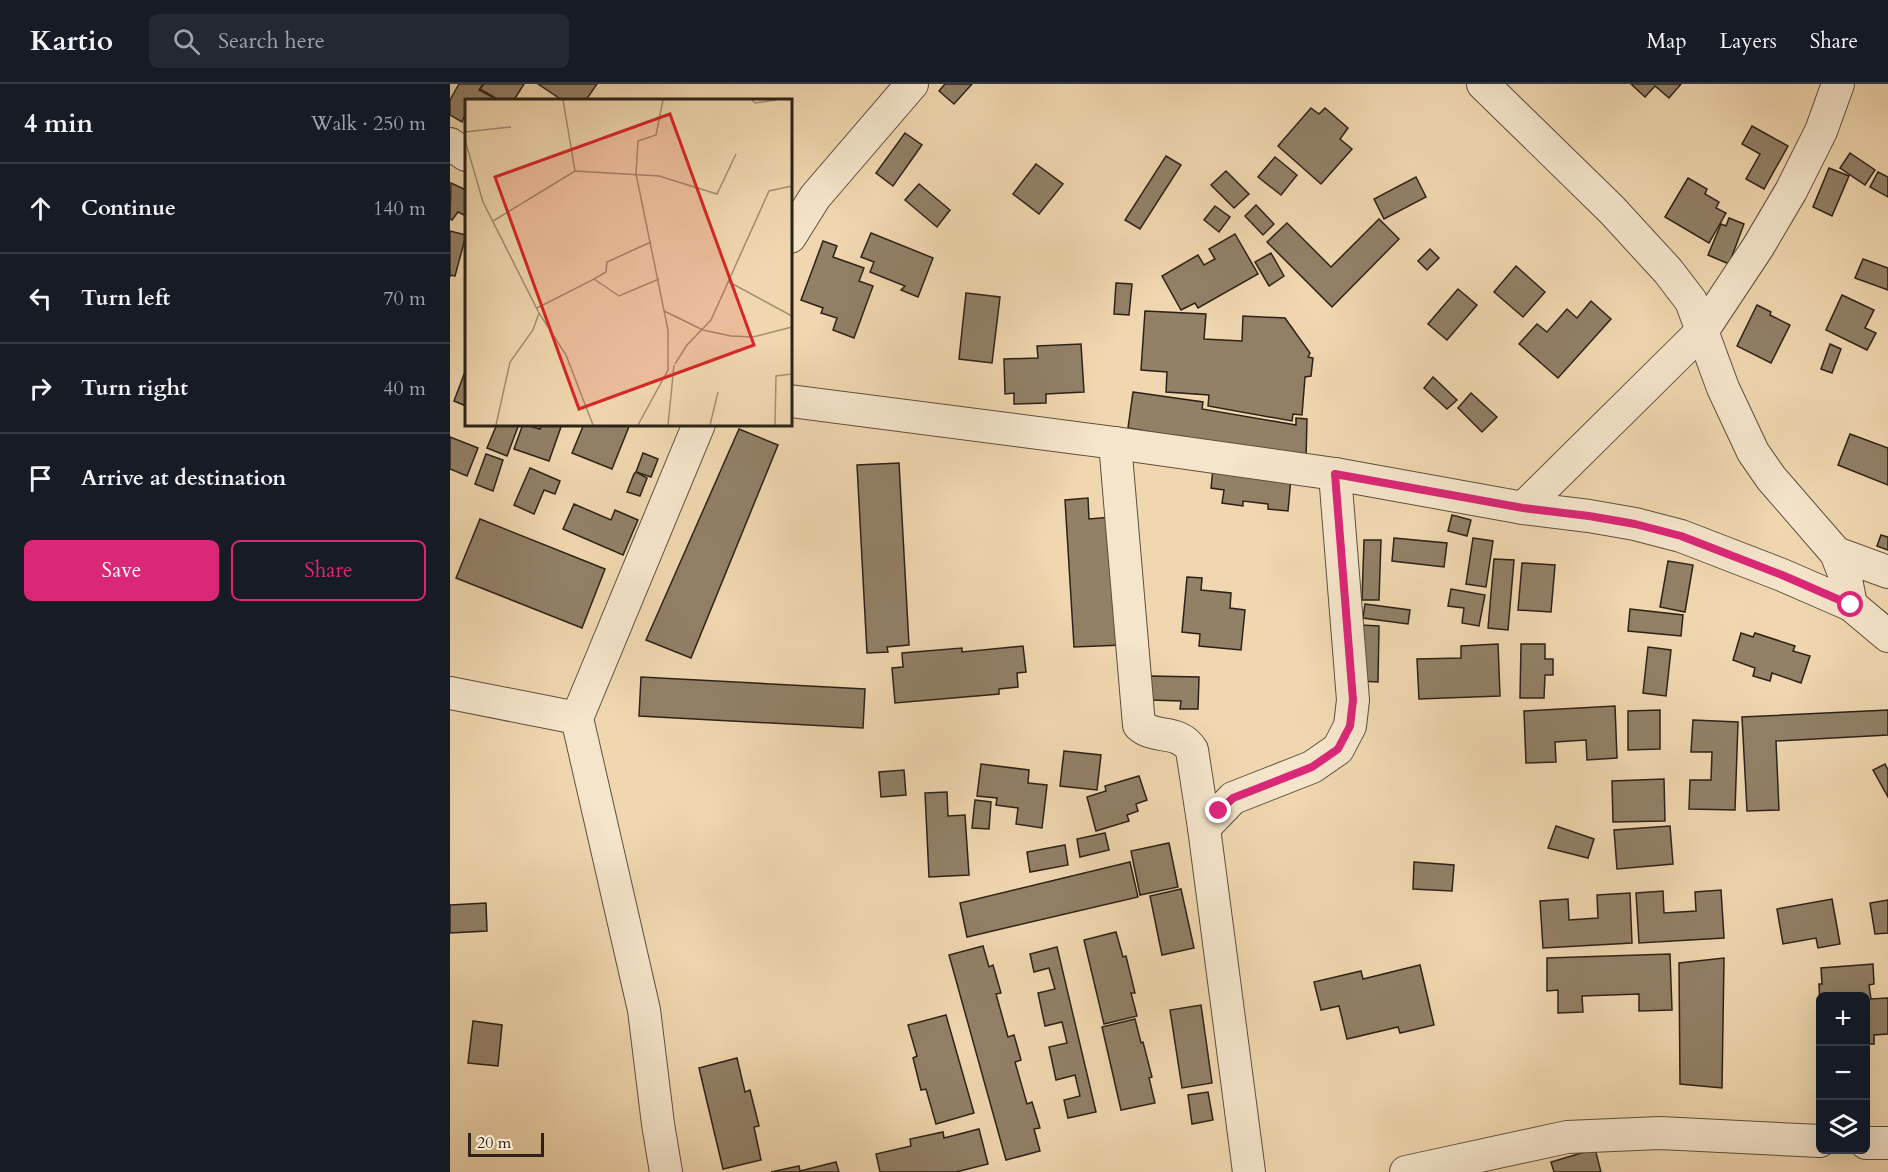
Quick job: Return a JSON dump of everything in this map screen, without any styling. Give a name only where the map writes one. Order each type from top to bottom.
[{"type":"street","points":[[792,234],[815,197],[912,84]]},
{"type":"street","points":[[1523,508],[1703,330],[1758,247],[1791,191],[1821,131],[1838,84]]},
{"type":"street","points":[[1494,88],[1612,210],[1668,271],[1691,301],[1724,388],[1753,452],[1771,478],[1836,553],[1846,579],[1851,605]]},
{"type":"street","points":[[450,144],[465,154]]},
{"type":"street","points":[[792,401],[1335,474],[1523,508],[1635,524],[1681,536],[1782,575],[1851,605],[1888,636]]},
{"type":"street","points":[[666,1172],[644,1010],[577,718],[698,426]]},
{"type":"street","points":[[1115,443],[1139,725],[1144,730],[1180,738],[1187,742],[1192,750],[1249,1172]]},
{"type":"street","points":[[1204,828],[1233,798],[1312,767],[1338,749],[1350,726],[1353,700],[1335,474]]},
{"type":"street","points":[[1836,553],[1888,572]]},
{"type":"street","points":[[450,693],[577,718]]},
{"type":"street","points":[[1406,1172],[1567,1137],[1660,1133],[1816,1141]]},
{"type":"street","points":[[1870,1143],[1888,1143]]},
{"type":"building","points":[[459,84],[483,84],[479,90],[496,99],[465,99],[465,115],[462,122],[450,115],[450,100]]},
{"type":"building","points":[[484,84],[524,84],[515,99],[497,99],[480,89]]},
{"type":"building","points":[[538,84],[597,84],[587,99],[560,99]]},
{"type":"building","points":[[945,84],[972,84],[954,104],[939,91]]},
{"type":"building","points":[[1631,84],[1681,84],[1669,98],[1655,86],[1645,97]]},
{"type":"building","points":[[1311,108],[1319,114],[1325,108],[1348,128],[1340,139],[1352,149],[1321,184],[1278,146]]},
{"type":"building","points":[[1752,126],[1788,146],[1764,189],[1746,179],[1760,154],[1742,144]]},
{"type":"building","points":[[905,133],[922,145],[893,186],[876,173]]},
{"type":"building","points":[[1850,153],[1875,170],[1865,185],[1840,168]]},
{"type":"building","points":[[1166,156],[1181,165],[1140,229],[1125,220]]},
{"type":"building","points":[[1275,157],[1297,175],[1281,195],[1258,177]]},
{"type":"building","points":[[1036,164],[1063,184],[1039,214],[1013,194]]},
{"type":"building","points":[[1829,168],[1849,176],[1832,216],[1813,207]]},
{"type":"building","points":[[1226,171],[1249,194],[1234,208],[1211,185]]},
{"type":"building","points":[[1878,172],[1888,177],[1888,197],[1870,187]]},
{"type":"building","points":[[1416,177],[1426,197],[1384,219],[1374,199]]},
{"type":"building","points":[[1688,178],[1707,189],[1705,194],[1719,202],[1716,208],[1726,213],[1709,243],[1665,217]]},
{"type":"building","points":[[451,183],[465,190],[465,216],[458,212],[452,220],[450,219]]},
{"type":"building","points":[[919,184],[950,210],[937,227],[905,200]]},
{"type":"building","points":[[1256,205],[1274,224],[1263,235],[1245,216]]},
{"type":"building","points":[[1215,206],[1230,217],[1219,232],[1204,220]]},
{"type":"building","points":[[1729,218],[1744,224],[1729,264],[1708,255],[1721,224],[1726,226]]},
{"type":"building","points":[[1379,219],[1399,239],[1332,307],[1267,242],[1287,223],[1331,267]]},
{"type":"building","points":[[450,231],[465,235],[465,239],[455,276],[450,277]]},
{"type":"building","points":[[871,233],[933,258],[918,297],[901,290],[905,286],[870,272],[874,262],[861,257]]},
{"type":"building","points":[[1235,234],[1258,274],[1198,308],[1195,303],[1181,310],[1162,276],[1198,255],[1204,265],[1215,259],[1209,249]]},
{"type":"building","points":[[823,241],[837,246],[833,257],[864,268],[859,281],[873,286],[854,338],[833,330],[837,318],[821,313],[823,308],[801,300]]},
{"type":"building","points":[[1430,249],[1439,258],[1427,270],[1418,261]]},
{"type":"building","points":[[1271,253],[1284,276],[1269,286],[1255,262]]},
{"type":"building","points":[[1863,259],[1888,268],[1888,290],[1855,278]]},
{"type":"building","points":[[1516,266],[1545,292],[1523,317],[1494,292]]},
{"type":"building","points":[[1116,283],[1132,284],[1129,315],[1114,314]]},
{"type":"building","points":[[1458,289],[1477,305],[1447,340],[1428,324]]},
{"type":"building","points":[[966,293],[1000,297],[992,363],[959,359]]},
{"type":"building","points":[[1842,295],[1874,310],[1865,328],[1876,333],[1867,350],[1826,330]]},
{"type":"building","points":[[1591,301],[1611,319],[1558,378],[1519,344],[1537,324],[1547,332],[1567,309],[1577,318]]},
{"type":"building","points":[[1757,305],[1771,312],[1770,315],[1790,325],[1771,363],[1737,346]]},
{"type":"building","points":[[1145,311],[1206,314],[1204,339],[1242,341],[1243,316],[1285,318],[1310,353],[1308,357],[1313,358],[1311,376],[1305,377],[1302,415],[1293,414],[1292,421],[1208,406],[1209,395],[1166,392],[1167,372],[1141,370]]},
{"type":"building","points":[[1081,344],[1084,392],[1046,394],[1046,403],[1014,404],[1014,393],[1005,394],[1004,359],[1038,358],[1037,346]]},
{"type":"building","points":[[1830,344],[1841,349],[1832,373],[1821,369]]},
{"type":"building","points":[[465,372],[465,406],[454,401]]},
{"type":"building","points":[[1433,377],[1457,400],[1447,409],[1424,388]]},
{"type":"building","points":[[1133,392],[1203,402],[1202,409],[1296,425],[1296,418],[1307,419],[1306,459],[1128,428]]},
{"type":"building","points":[[1471,393],[1497,417],[1482,432],[1458,408]]},
{"type":"building","points":[[496,426],[518,426],[507,456],[487,448]]},
{"type":"building","points":[[522,426],[540,429],[541,426],[561,426],[549,461],[514,449]]},
{"type":"building","points":[[583,426],[629,426],[612,469],[572,453]]},
{"type":"building","points":[[739,429],[778,445],[691,658],[646,640]]},
{"type":"building","points":[[1850,434],[1888,448],[1888,485],[1838,465]]},
{"type":"building","points":[[450,437],[478,448],[467,476],[450,469]]},
{"type":"building","points":[[643,453],[658,459],[651,477],[636,472]]},
{"type":"building","points":[[486,454],[503,460],[493,491],[475,484]]},
{"type":"building","points":[[899,463],[909,645],[887,647],[888,652],[867,653],[857,465]]},
{"type":"building","points":[[530,468],[560,481],[555,494],[544,490],[534,514],[514,505]]},
{"type":"building","points":[[1213,469],[1291,478],[1288,511],[1268,509],[1268,504],[1243,501],[1243,506],[1222,503],[1224,490],[1211,488]]},
{"type":"building","points":[[636,472],[647,478],[640,496],[627,492]]},
{"type":"building","points":[[1088,498],[1089,519],[1112,517],[1122,645],[1074,647],[1065,500]]},
{"type":"building","points":[[574,504],[611,520],[615,510],[638,520],[623,555],[563,529]]},
{"type":"building","points":[[1452,515],[1471,520],[1467,536],[1448,531]]},
{"type":"building","points":[[480,519],[605,569],[582,628],[456,578]]},
{"type":"building","points":[[1881,535],[1888,537],[1888,550],[1877,546]]},
{"type":"building","points":[[1394,538],[1447,543],[1444,567],[1392,561]]},
{"type":"building","points":[[1473,538],[1493,541],[1486,587],[1466,584]]},
{"type":"building","points":[[1364,540],[1381,540],[1379,600],[1362,600]]},
{"type":"building","points":[[1494,559],[1514,560],[1508,630],[1488,628]]},
{"type":"building","points":[[1668,561],[1693,565],[1685,612],[1660,607]]},
{"type":"building","points":[[1522,563],[1555,565],[1551,612],[1518,610]]},
{"type":"building","points":[[1187,577],[1202,578],[1201,590],[1231,593],[1230,608],[1245,610],[1241,650],[1199,646],[1200,634],[1182,632]]},
{"type":"building","points":[[1451,589],[1485,595],[1479,626],[1462,623],[1464,608],[1448,606]]},
{"type":"building","points":[[1365,604],[1410,610],[1408,624],[1363,618]]},
{"type":"building","points":[[1630,609],[1683,615],[1681,636],[1628,631]]},
{"type":"building","points":[[1361,625],[1379,626],[1378,682],[1360,681]]},
{"type":"building","points":[[1741,633],[1753,637],[1755,633],[1795,646],[1793,651],[1810,656],[1801,683],[1772,673],[1770,681],[1753,676],[1755,668],[1733,660]]},
{"type":"building","points":[[1498,644],[1500,696],[1419,699],[1417,659],[1461,658],[1461,646]]},
{"type":"building","points":[[1521,644],[1545,644],[1545,659],[1553,659],[1553,675],[1545,675],[1544,698],[1520,698]]},
{"type":"building","points":[[1023,646],[1026,672],[1017,673],[1018,687],[999,689],[999,694],[895,703],[892,668],[903,667],[902,653],[962,648],[962,652]]},
{"type":"building","points":[[1648,647],[1671,650],[1666,696],[1643,693]]},
{"type":"building","points":[[1151,676],[1199,677],[1198,709],[1180,709],[1181,701],[1151,700]]},
{"type":"building","points":[[641,677],[865,689],[863,728],[639,716]]},
{"type":"building","points":[[1615,706],[1617,758],[1587,760],[1586,740],[1555,742],[1556,762],[1526,763],[1524,711]]},
{"type":"building","points":[[1660,710],[1660,749],[1628,750],[1628,711]]},
{"type":"building","points":[[1888,710],[1888,735],[1776,741],[1779,810],[1747,811],[1742,717]]},
{"type":"building","points":[[1693,720],[1738,722],[1735,810],[1689,809],[1690,780],[1711,780],[1712,752],[1691,752]]},
{"type":"building","points":[[1064,751],[1101,755],[1097,790],[1060,786]]},
{"type":"building","points":[[981,764],[1029,770],[1028,783],[1047,785],[1042,828],[1016,824],[1018,808],[996,805],[997,798],[977,796]]},
{"type":"building","points":[[1885,764],[1888,770],[1888,797],[1873,770]]},
{"type":"building","points":[[904,770],[906,795],[881,797],[879,772]]},
{"type":"building","points":[[1139,776],[1147,800],[1136,804],[1138,811],[1127,815],[1129,821],[1096,831],[1087,797],[1106,791],[1105,786]]},
{"type":"building","points":[[1664,779],[1665,821],[1613,822],[1612,781]]},
{"type":"building","points":[[947,792],[948,816],[965,815],[969,875],[929,877],[925,793]]},
{"type":"building","points":[[975,800],[991,802],[989,829],[972,828]]},
{"type":"building","points":[[1556,826],[1594,839],[1588,858],[1548,848]]},
{"type":"building","points":[[1670,826],[1673,864],[1617,869],[1614,830]]},
{"type":"building","points":[[1105,833],[1109,850],[1080,857],[1077,839]]},
{"type":"building","points":[[1169,843],[1178,887],[1140,895],[1131,851]]},
{"type":"building","points":[[1065,845],[1068,865],[1030,872],[1027,852]]},
{"type":"building","points":[[1130,862],[1138,897],[967,937],[960,903]]},
{"type":"building","points":[[1414,862],[1454,865],[1452,891],[1413,889]]},
{"type":"building","points":[[1181,889],[1194,948],[1162,955],[1150,896]]},
{"type":"building","points":[[1721,890],[1724,938],[1639,943],[1636,893],[1663,891],[1664,913],[1696,911],[1695,892]]},
{"type":"building","points":[[1630,893],[1632,943],[1543,948],[1540,901],[1568,899],[1569,920],[1598,918],[1597,895]]},
{"type":"building","points":[[1832,899],[1840,944],[1818,948],[1816,938],[1783,944],[1777,909]]},
{"type":"building","points":[[1888,900],[1888,933],[1875,934],[1870,903]]},
{"type":"building","points":[[486,903],[487,931],[450,933],[450,905]]},
{"type":"building","points":[[1116,932],[1123,957],[1126,956],[1135,993],[1131,993],[1137,1016],[1104,1024],[1084,940]]},
{"type":"building","points":[[983,946],[989,967],[993,965],[1001,993],[996,994],[1008,1037],[1014,1035],[1021,1060],[1015,1062],[1027,1104],[1032,1102],[1040,1128],[1034,1129],[1040,1151],[1006,1160],[949,955]]},
{"type":"building","points":[[1057,947],[1096,1112],[1068,1118],[1064,1100],[1080,1096],[1075,1075],[1056,1080],[1049,1047],[1067,1043],[1062,1022],[1045,1026],[1038,993],[1055,989],[1049,968],[1034,972],[1030,954]]},
{"type":"building","points":[[1670,954],[1672,1010],[1639,1011],[1639,994],[1582,996],[1583,1012],[1558,1013],[1558,990],[1547,991],[1547,958]]},
{"type":"building","points":[[1724,958],[1722,1088],[1680,1084],[1679,963]]},
{"type":"building","points":[[1873,964],[1874,984],[1869,985],[1870,992],[1819,992],[1819,984],[1822,984],[1821,968]]},
{"type":"building","points":[[1420,965],[1434,1025],[1400,1033],[1398,1027],[1347,1039],[1339,1006],[1321,1010],[1314,982],[1361,971],[1363,979]]},
{"type":"building","points":[[1870,992],[1871,999],[1888,998],[1888,1034],[1874,1035],[1874,1044],[1870,1044]]},
{"type":"building","points":[[1201,1005],[1212,1083],[1182,1088],[1170,1010]]},
{"type":"building","points":[[946,1015],[974,1113],[936,1124],[926,1089],[921,1090],[913,1058],[917,1056],[908,1025]]},
{"type":"building","points":[[1135,1019],[1152,1077],[1149,1078],[1155,1103],[1121,1110],[1102,1027]]},
{"type":"building","points":[[473,1021],[502,1025],[498,1066],[468,1063]]},
{"type":"building","points":[[737,1058],[745,1092],[750,1090],[759,1126],[754,1127],[761,1160],[723,1169],[699,1068]]},
{"type":"building","points":[[1208,1092],[1213,1120],[1192,1124],[1188,1095]]},
{"type":"building","points":[[979,1129],[988,1164],[956,1172],[880,1172],[876,1154],[911,1146],[910,1139],[943,1132],[944,1138]]},
{"type":"building","points":[[1595,1149],[1601,1172],[1554,1172],[1551,1162]]},
{"type":"building","points":[[836,1162],[839,1172],[771,1172],[799,1166],[800,1171]]},
{"type":"route","points":[[1219,811],[1233,798],[1312,767],[1338,749],[1350,726],[1353,700],[1335,474],[1523,508],[1635,524],[1681,536],[1782,575],[1851,605]]}]
